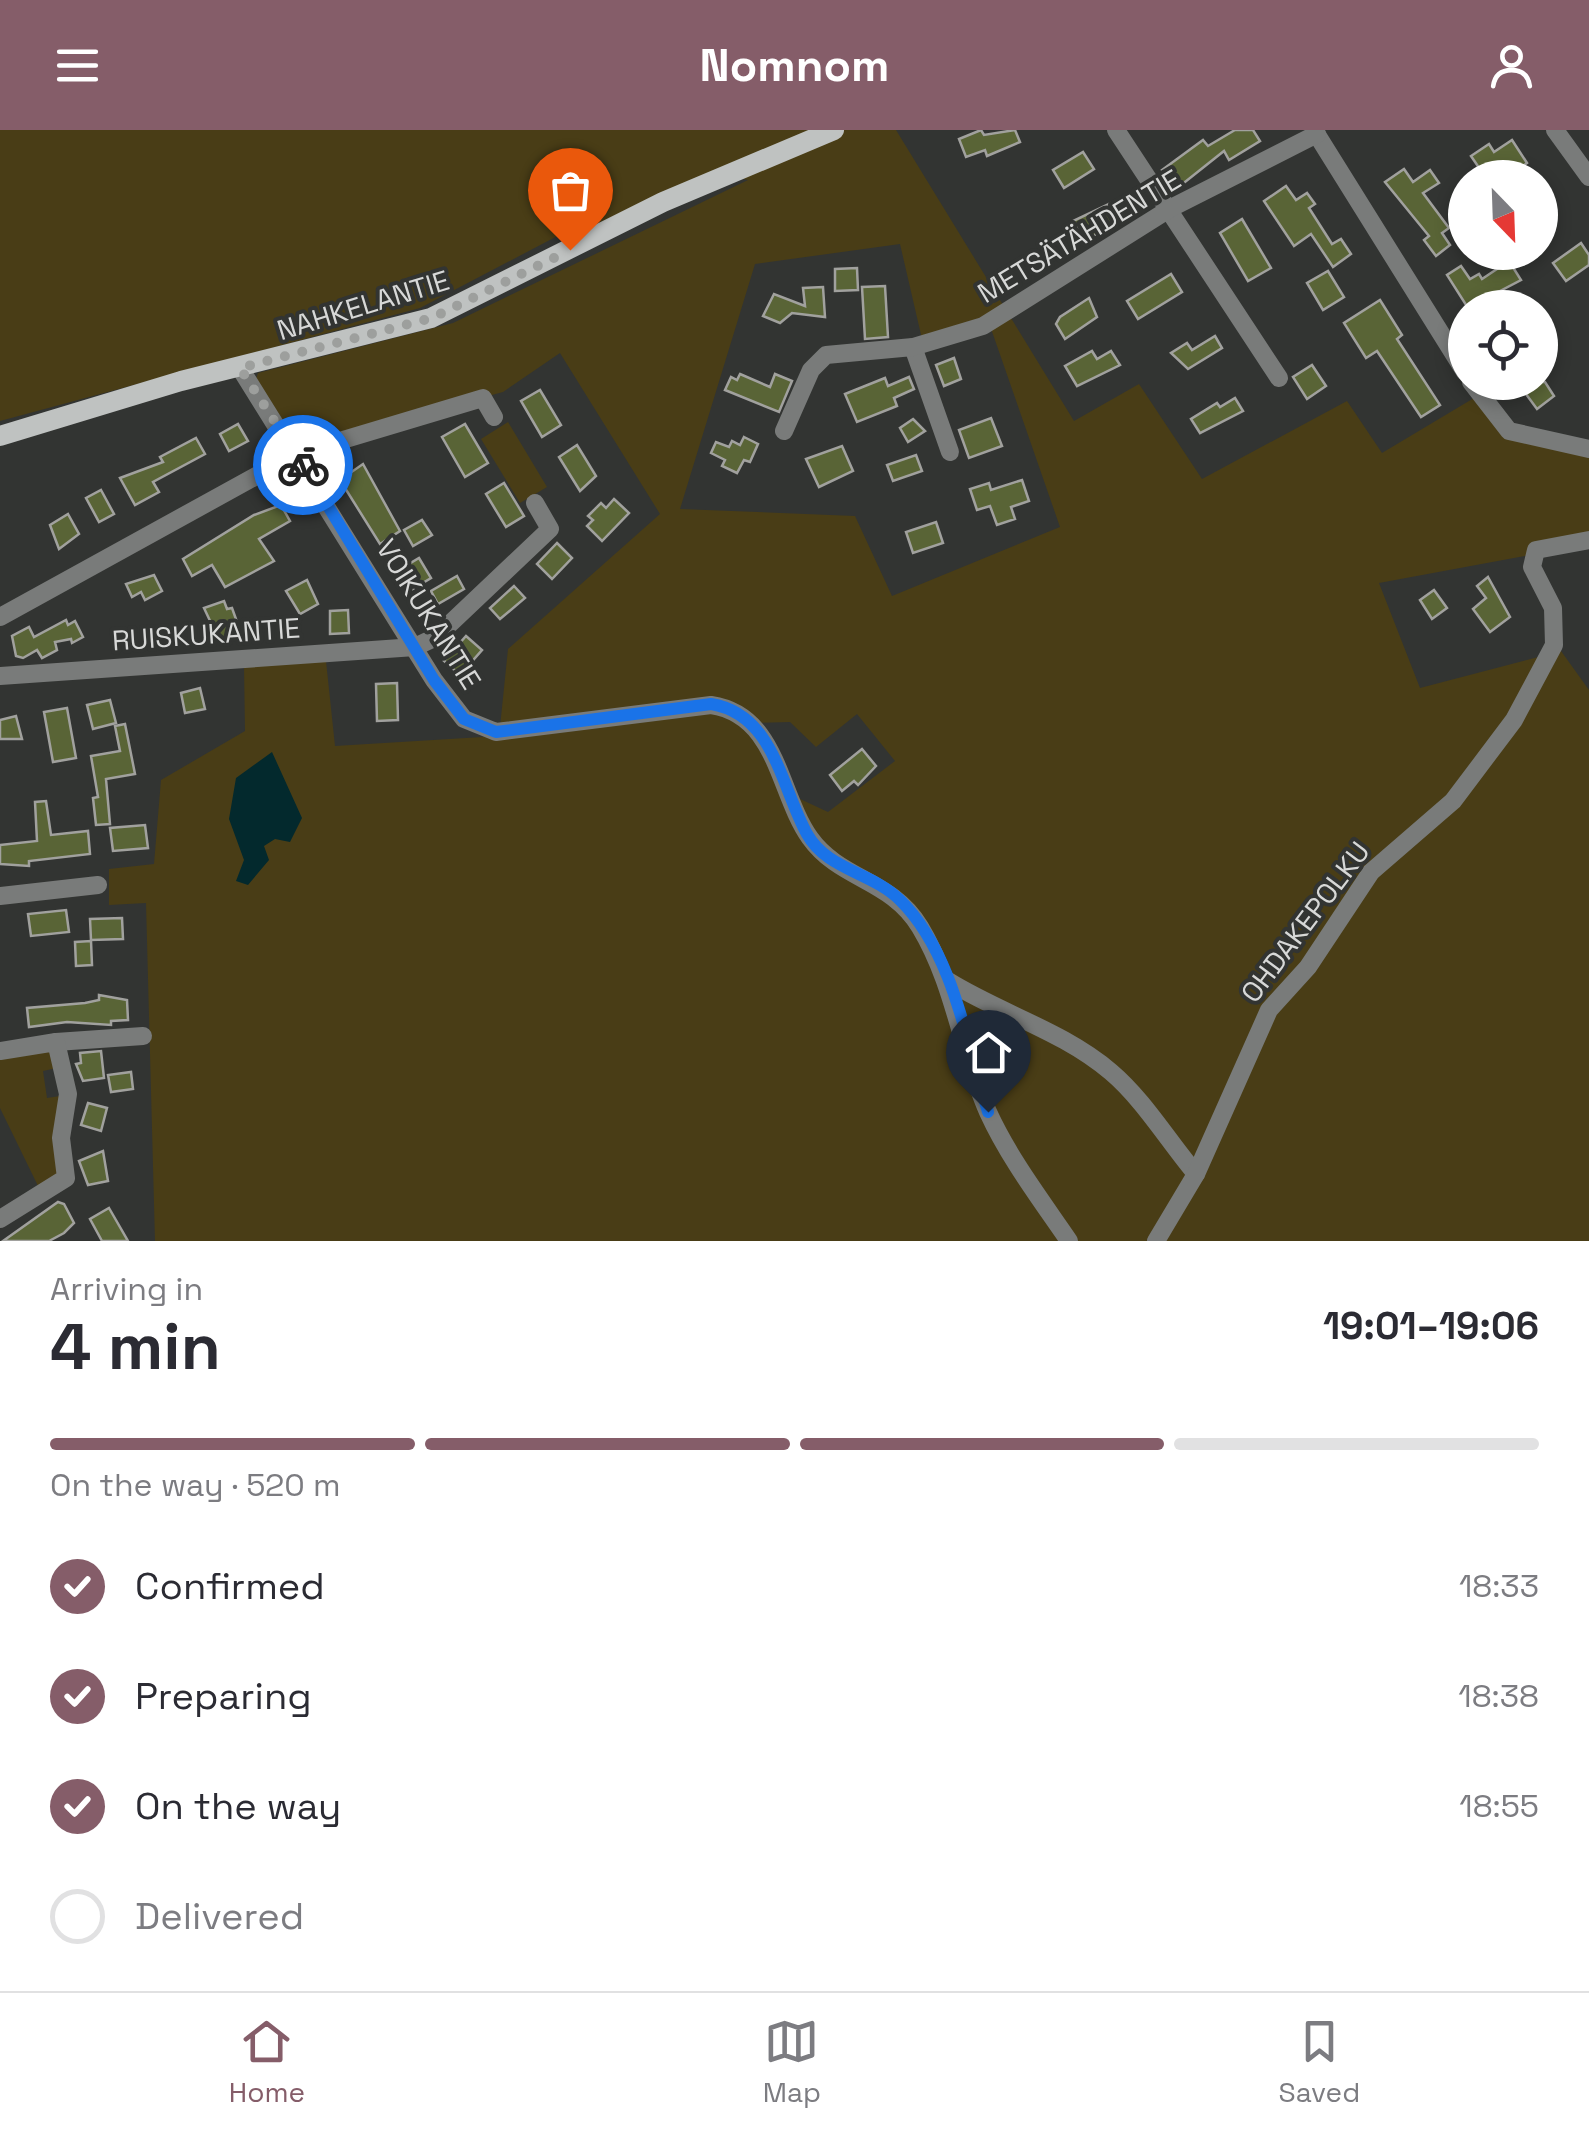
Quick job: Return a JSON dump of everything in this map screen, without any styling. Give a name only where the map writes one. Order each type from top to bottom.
[{"type":"main road","name":"NAHKELANTIE","points":[[0,436],[134,394],[432,318],[663,202],[834,130]]},
{"type":"street","points":[[1116,130],[1171,208],[1278,378]]},
{"type":"street","points":[[1556,130],[1589,178]]},
{"type":"street","points":[[1316,132],[1448,345]]},
{"type":"street","name":"METSÄTÄHDENTIE","points":[[784,431],[811,370],[826,356],[912,347],[1000,317],[1171,208],[1316,132]]},
{"type":"street","points":[[912,347],[950,452]]},
{"type":"street","name":"VOIKUKANTIE","points":[[240,368],[464,719],[496,732],[711,704],[728,707],[750,722],[767,745],[807,834],[823,854],[900,900],[921,928],[948,982],[988,1112],[1069,1241]]},
{"type":"street","points":[[0,617],[296,454],[483,398],[494,417]]},
{"type":"street","points":[[1485,400],[1508,431],[1587,445]]},
{"type":"street","points":[[415,647],[436,637],[550,528],[535,503]]},
{"type":"street","name":"OHDAKEPOLKU","points":[[1156,1241],[1196,1174],[1269,1010],[1308,967],[1371,872],[1454,802],[1514,720],[1554,645],[1553,608],[1532,567],[1536,550],[1589,540]]},
{"type":"street","name":"RUISKUKANTIE","points":[[0,676],[415,647]]},
{"type":"street","points":[[0,896],[98,885]]},
{"type":"street","points":[[948,982],[980,1001],[1048,1030],[1113,1073],[1196,1174]]},
{"type":"street","points":[[0,1051],[56,1042],[144,1036]]},
{"type":"street","points":[[0,1218],[66,1178],[61,1138],[68,1094],[56,1042]]},
{"type":"shaded area","points":[[0,130],[896,130],[1074,421],[1139,384],[1202,479],[1347,401],[1382,453],[1471,400],[1483,400],[1509,431],[1589,449],[1589,544],[1379,583],[1420,688],[1561,651],[1589,690],[1589,1241],[1075,1241],[993,1110],[922,921],[810,833],[798,798],[828,812],[895,761],[857,714],[816,747],[790,722],[756,723],[733,704],[500,727],[508,649],[660,514],[560,353],[503,392],[300,447],[256,379],[258,373],[453,323],[748,180],[716,172],[586,232],[567,231],[420,308],[0,421]],"holes":[[[900,244],[922,339],[988,320],[1060,527],[892,596],[855,516],[680,509],[755,264]]]},
{"type":"shaded area","points":[[508,422],[547,487],[520,503],[481,439]]},
{"type":"shaded area","points":[[326,661],[335,746],[499,736],[727,712],[764,748],[803,836],[897,902],[935,964],[984,1114],[1063,1241],[155,1241],[146,903],[109,905],[109,869],[154,864],[161,780],[245,731],[244,665]]},
{"type":"shaded area","points":[[49,1049],[57,1068],[43,1071],[47,1098],[60,1096],[63,1173],[39,1188],[0,1108],[0,1054]]},
{"type":"water","points":[[272,752],[302,818],[290,842],[275,839],[264,846],[269,860],[248,885],[236,881],[244,860],[229,819],[236,778]]},
{"type":"building","points":[[981,130],[984,135],[1015,130],[1020,142],[987,156],[985,150],[966,157],[959,139]]},
{"type":"building","points":[[1235,130],[1253,130],[1260,141],[1229,160],[1224,151],[1175,190],[1162,170],[1203,140],[1208,146]]},
{"type":"building","points":[[1512,140],[1525,160],[1474,160],[1471,156],[1489,144],[1494,152]]},
{"type":"building","points":[[1083,152],[1094,169],[1064,188],[1053,170]]},
{"type":"building","points":[[1404,169],[1413,182],[1430,170],[1439,183],[1423,193],[1448,227],[1442,233],[1448,247],[1436,256],[1424,240],[1429,236],[1385,182]]},
{"type":"building","points":[[1286,186],[1296,200],[1307,193],[1315,204],[1309,208],[1332,244],[1341,239],[1351,254],[1333,267],[1311,234],[1294,246],[1264,201]]},
{"type":"building","points":[[1117,200],[1126,215],[1085,241],[1073,221]]},
{"type":"building","points":[[1242,219],[1271,268],[1248,281],[1220,233]]},
{"type":"building","points":[[1581,243],[1589,255],[1589,265],[1566,281],[1558,270],[1558,259]]},
{"type":"building","points":[[857,268],[858,290],[835,291],[835,269]]},
{"type":"building","points":[[1464,270],[1470,279],[1479,274],[1482,279],[1496,270],[1515,270],[1521,280],[1502,290],[1457,290],[1447,275]]},
{"type":"building","points":[[1328,271],[1344,297],[1323,310],[1307,283]]},
{"type":"building","points":[[1171,274],[1182,292],[1138,319],[1127,301]]},
{"type":"building","points":[[885,286],[888,337],[865,339],[862,287]]},
{"type":"building","points":[[823,287],[825,317],[792,313],[780,323],[763,316],[774,294],[805,306],[803,288]]},
{"type":"building","points":[[1089,298],[1097,317],[1065,339],[1056,324],[1060,317]]},
{"type":"building","points":[[1380,300],[1402,335],[1397,339],[1440,405],[1421,417],[1377,351],[1366,358],[1344,323]]},
{"type":"building","points":[[1215,336],[1222,348],[1188,369],[1171,353],[1187,343],[1192,350]]},
{"type":"building","points":[[1092,351],[1097,359],[1111,351],[1120,365],[1077,386],[1065,366]]},
{"type":"building","points":[[954,358],[961,379],[944,386],[936,365]]},
{"type":"building","points":[[1312,365],[1326,386],[1307,399],[1293,377]]},
{"type":"building","points":[[740,374],[770,387],[775,374],[792,381],[779,412],[725,390],[731,377],[737,380]]},
{"type":"building","points":[[909,377],[914,389],[894,398],[897,406],[857,422],[845,394],[885,378],[888,386]]},
{"type":"building","points":[[540,390],[561,425],[542,437],[521,401]]},
{"type":"building","points":[[1235,398],[1243,411],[1200,433],[1191,419],[1217,403],[1220,407]]},
{"type":"building","points":[[1530,400],[1549,400],[1537,409]]},
{"type":"building","points":[[991,418],[1002,446],[969,458],[959,430]]},
{"type":"building","points":[[913,419],[925,431],[908,442],[900,428]]},
{"type":"building","points":[[238,424],[248,441],[229,451],[220,434]]},
{"type":"building","points":[[465,424],[488,463],[465,477],[442,437]]},
{"type":"building","points":[[744,437],[758,444],[750,462],[744,460],[737,473],[722,466],[725,460],[711,453],[716,442],[729,447],[732,441],[740,445]]},
{"type":"building","points":[[196,438],[205,454],[153,482],[159,492],[135,505],[120,478],[163,462],[160,457]]},
{"type":"building","points":[[577,445],[596,476],[580,491],[559,457]]},
{"type":"building","points":[[842,446],[853,471],[819,487],[806,459]]},
{"type":"building","points":[[916,455],[922,471],[893,481],[887,465]]},
{"type":"building","points":[[363,464],[400,531],[380,544],[340,480]]},
{"type":"building","points":[[1022,480],[1029,501],[1011,507],[1015,519],[997,525],[990,506],[977,510],[970,489],[989,483],[991,490]]},
{"type":"building","points":[[504,483],[524,516],[506,527],[486,494]]},
{"type":"building","points":[[101,490],[114,514],[99,522],[86,498]]},
{"type":"building","points":[[614,499],[629,513],[602,541],[587,526],[593,520],[588,516],[601,503],[606,508]]},
{"type":"building","points":[[281,505],[290,521],[259,539],[274,561],[225,587],[212,565],[192,576],[183,559],[254,515]]},
{"type":"building","points":[[68,514],[79,534],[59,549],[50,525]]},
{"type":"building","points":[[422,520],[432,535],[413,546],[404,530]]},
{"type":"building","points":[[936,522],[943,543],[913,553],[906,532]]},
{"type":"building","points":[[557,543],[572,558],[552,579],[537,564]]},
{"type":"building","points":[[419,558],[431,578],[411,590],[399,570]]},
{"type":"building","points":[[154,575],[162,591],[145,600],[141,592],[132,597],[126,584]]},
{"type":"building","points":[[457,576],[464,589],[438,604],[431,591]]},
{"type":"building","points":[[1488,577],[1510,617],[1490,632],[1473,609],[1486,598],[1477,586]]},
{"type":"building","points":[[307,580],[318,604],[300,614],[286,591]]},
{"type":"building","points":[[514,586],[525,598],[500,619],[490,608]]},
{"type":"building","points":[[1434,590],[1447,608],[1432,619],[1420,600]]},
{"type":"building","points":[[224,601],[227,609],[232,608],[241,633],[219,640],[204,608]]},
{"type":"building","points":[[348,610],[349,633],[330,634],[330,611]]},
{"type":"building","points":[[66,620],[68,625],[75,621],[83,637],[72,643],[71,639],[55,642],[57,650],[42,658],[37,650],[23,658],[16,656],[12,636],[29,627],[34,637]]},
{"type":"building","points":[[466,636],[482,650],[460,675],[444,661]]},
{"type":"building","points":[[397,683],[398,720],[377,721],[376,684]]},
{"type":"building","points":[[200,688],[205,709],[185,713],[181,693]]},
{"type":"building","points":[[110,700],[116,723],[93,729],[87,705]]},
{"type":"building","points":[[67,708],[76,758],[53,762],[44,712]]},
{"type":"building","points":[[16,716],[22,739],[0,739],[0,720]]},
{"type":"building","points":[[125,724],[135,774],[106,779],[110,824],[96,825],[93,798],[98,797],[91,756],[120,751],[115,726]]},
{"type":"building","points":[[862,749],[876,766],[858,785],[854,781],[842,791],[830,775]]},
{"type":"building","points":[[46,801],[51,835],[88,831],[90,854],[29,861],[29,866],[0,864],[0,845],[37,841],[35,802]]},
{"type":"building","points":[[145,825],[148,848],[113,851],[110,828]]},
{"type":"building","points":[[66,910],[69,932],[31,936],[28,914]]},
{"type":"building","points":[[122,918],[123,939],[91,940],[90,919]]},
{"type":"building","points":[[91,941],[92,965],[76,966],[75,942]]},
{"type":"building","points":[[99,995],[127,1000],[128,1020],[111,1021],[111,1025],[67,1022],[29,1027],[27,1008],[85,1003],[99,1000]]},
{"type":"building","points":[[101,1051],[104,1078],[83,1081],[76,1064],[81,1063],[80,1053]]},
{"type":"building","points":[[131,1072],[133,1089],[111,1092],[108,1075]]},
{"type":"building","points":[[88,1103],[107,1108],[101,1131],[81,1125]]},
{"type":"building","points":[[103,1151],[108,1181],[88,1185],[79,1161]]},
{"type":"building","points":[[58,1202],[64,1204],[74,1223],[64,1233],[49,1241],[3,1241]]},
{"type":"building","points":[[109,1208],[128,1241],[102,1241],[90,1219]]},
{"type":"way so far","points":[[303,465],[240,368],[432,318],[570,250]]},
{"type":"route","points":[[303,465],[434,680],[464,719],[496,732],[711,704],[728,707],[750,722],[792,793],[807,834],[823,854],[883,886],[918,923],[948,982],[988,1112]]}]
